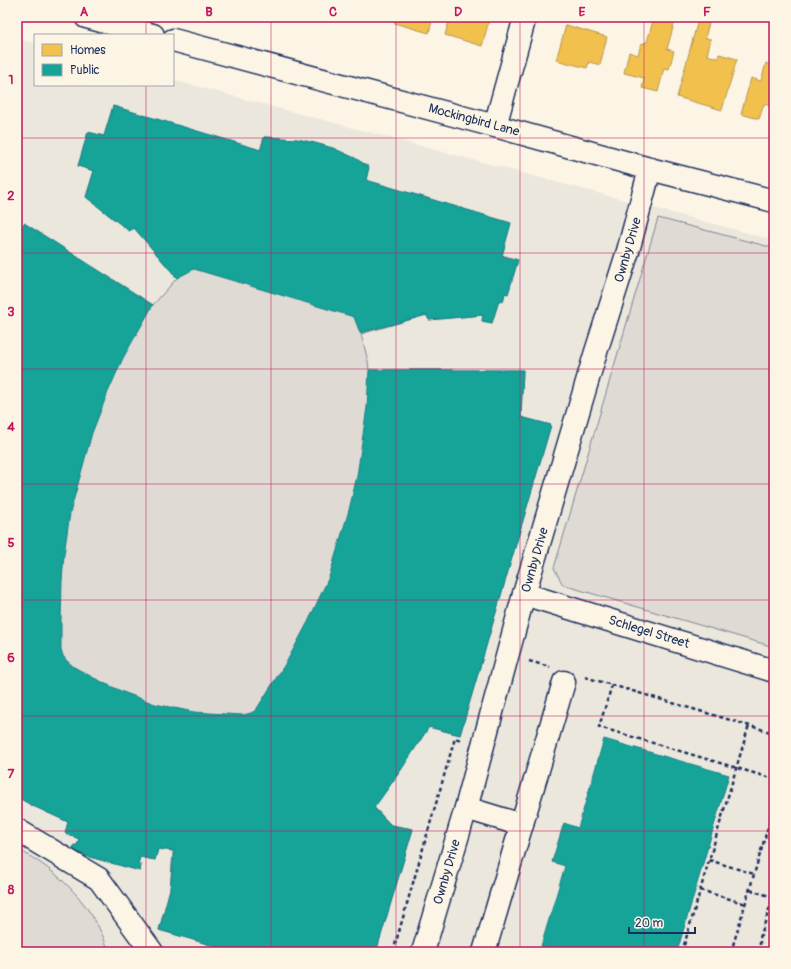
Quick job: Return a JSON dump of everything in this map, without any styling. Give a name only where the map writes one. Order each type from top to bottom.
[{"type":"main road","points":[[86,17],[150,34]]},
{"type":"main road","points":[[495,126],[525,17]]},
{"type":"main road","name":"Mockingbird Lane","points":[[174,40],[774,201]]},
{"type":"main road","name":"Ownby Drive","points":[[423,952],[466,808],[524,594],[595,355],[628,251],[650,169]]},
{"type":"main road","name":"Schlegel Street","points":[[524,594],[774,671]]},
{"type":"main road","points":[[484,952],[567,676]]},
{"type":"main road","points":[[466,808],[522,824]]},
{"type":"main road","points":[[17,830],[99,879],[152,952]]},
{"type":"path","points":[[525,659],[567,676],[612,685],[774,733]]},
{"type":"path","points":[[612,685],[599,727],[774,779]]},
{"type":"path","points":[[682,952],[749,725]]},
{"type":"path","points":[[732,952],[774,807]]},
{"type":"path","points":[[709,860],[754,874]]},
{"type":"path","points":[[700,890],[746,904]]},
{"type":"path","points":[[750,890],[774,895],[760,938],[760,952]]},
{"type":"path","points":[[533,952],[534,950],[541,952]]},
{"type":"shaded area","points":[[17,39],[34,43],[34,86],[174,86],[174,80],[774,240],[774,952],[17,952]]},
{"type":"shaded area","points":[[113,106],[260,150],[264,137],[292,139],[318,144],[344,153],[369,167],[366,180],[511,223],[502,255],[518,260],[508,294],[505,293],[503,302],[499,301],[492,323],[482,321],[483,315],[429,320],[426,315],[361,334],[369,370],[523,370],[521,417],[551,425],[460,735],[428,727],[401,770],[374,807],[391,825],[413,829],[376,952],[235,952],[159,930],[170,889],[173,851],[158,849],[155,860],[140,857],[138,864],[141,865],[140,871],[72,852],[74,845],[77,845],[79,839],[65,833],[68,822],[17,797],[17,234],[24,223],[153,305],[177,278],[135,228],[129,231],[86,197],[94,171],[78,166],[88,132],[104,136]]},
{"type":"shaded area","points":[[658,218],[774,248],[774,647],[563,585],[554,568]]},
{"type":"shaded area","points":[[17,849],[47,868],[74,892],[85,905],[103,935],[109,952],[17,952]]},
{"type":"building: Homes","points":[[396,17],[433,17],[429,33],[394,23]]},
{"type":"building: Homes","points":[[450,17],[490,17],[482,46],[445,35]]},
{"type":"building: Homes","points":[[654,17],[676,17],[667,49],[674,51],[669,69],[664,68],[658,92],[642,88],[644,78],[624,73],[629,52],[638,55],[641,44],[647,42]]},
{"type":"building: Homes","points":[[698,20],[709,23],[705,38],[711,39],[707,55],[718,58],[719,54],[737,59],[722,110],[677,97]]},
{"type":"building: Homes","points":[[566,25],[607,37],[600,65],[589,62],[587,68],[556,60]]},
{"type":"building: Homes","points":[[766,63],[774,66],[774,107],[764,104],[759,119],[741,114],[751,78],[761,81]]},
{"type":"building: Public","points":[[113,106],[261,150],[264,137],[298,139],[333,148],[355,158],[369,167],[366,180],[511,223],[502,256],[518,260],[508,294],[505,293],[503,302],[499,300],[492,323],[482,321],[483,315],[429,320],[427,315],[360,333],[354,317],[194,269],[177,278],[134,228],[129,231],[86,197],[94,171],[78,166],[88,132],[104,136]]},
{"type":"building: Public","points":[[24,223],[153,305],[123,358],[92,433],[70,513],[64,554],[61,621],[61,649],[63,656],[74,667],[123,692],[155,704],[194,712],[243,715],[256,710],[287,661],[308,622],[329,577],[349,510],[357,476],[367,407],[369,370],[523,370],[521,417],[551,425],[460,735],[429,727],[374,808],[391,825],[413,829],[376,952],[235,952],[159,930],[170,889],[174,851],[158,849],[155,860],[140,857],[138,864],[141,865],[140,871],[72,852],[74,845],[77,846],[79,839],[65,833],[68,822],[17,797],[17,234]]},
{"type":"building: Public","points":[[604,739],[729,775],[677,952],[563,952],[541,946],[565,866],[552,862],[562,829],[564,823],[578,828]]}]
